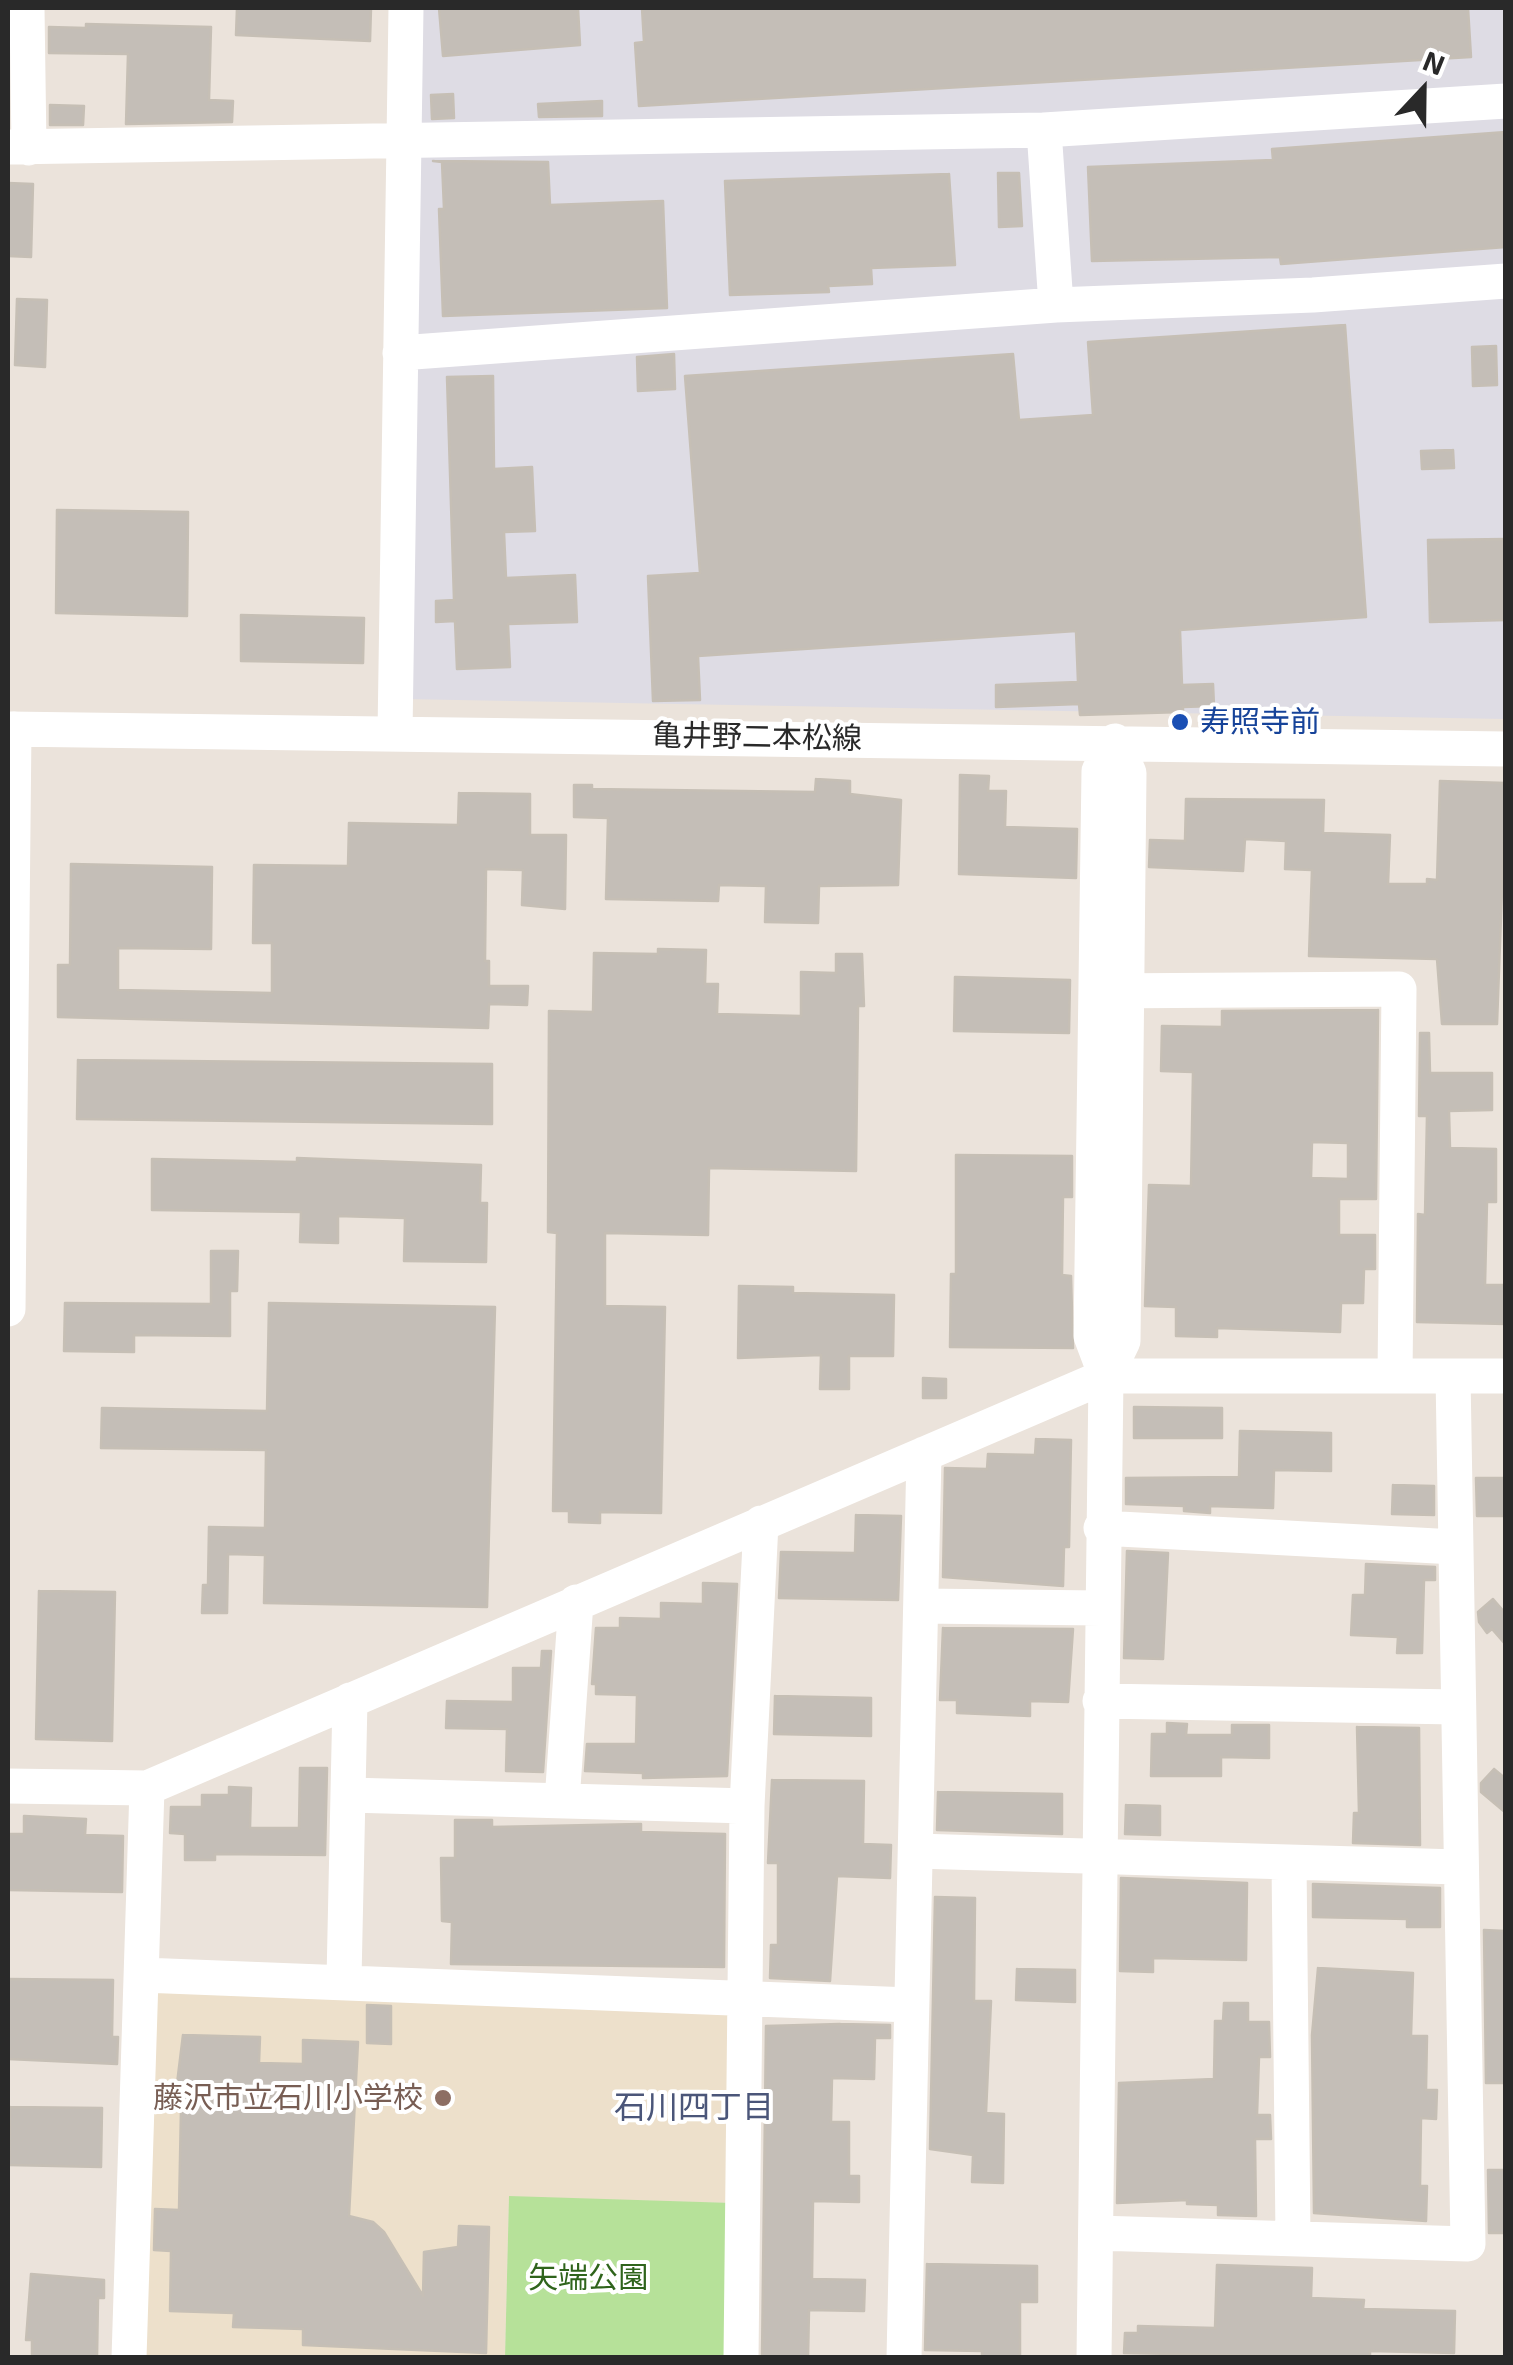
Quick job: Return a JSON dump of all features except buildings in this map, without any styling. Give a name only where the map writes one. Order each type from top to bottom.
[{"type":"street","points":[[27,8],[18,148],[1044,130],[1506,101]]},
{"type":"street","points":[[395,733],[406,8]]},
{"type":"street","points":[[1044,130],[1056,305]]},
{"type":"street","points":[[400,353],[1056,305],[1313,295],[1506,281]]},
{"type":"street","points":[[8,1309],[11,729]]},
{"type":"street","name":"亀井野二本松線","points":[[11,729],[1506,749]]},
{"type":"street","points":[[1094,2358],[1101,1528],[1106,1376],[1123,1340],[1112,991],[1129,773],[1115,741]]},
{"type":"street","points":[[1112,991],[1399,989],[1395,1376]]},
{"type":"street","points":[[8,1786],[147,1788],[1106,1376],[1506,1376]]},
{"type":"street","points":[[1096,2233],[1468,2244],[1458,1867],[1453,1376]]},
{"type":"street","points":[[904,2358],[924,1454]]},
{"type":"street","points":[[741,2358],[747,1806],[761,1523]]},
{"type":"street","points":[[1101,1528],[1455,1547]]},
{"type":"street","points":[[562,1801],[576,1602]]},
{"type":"street","points":[[921,1606],[1100,1608]]},
{"type":"street","points":[[344,1980],[350,1700]]},
{"type":"street","points":[[1100,1701],[1457,1707]]},
{"type":"street","points":[[129,2358],[147,1788]]},
{"type":"street","points":[[349,1795],[747,1806]]},
{"type":"street","points":[[916,1851],[1458,1867]]},
{"type":"street","points":[[1289,1862],[1293,2238]]},
{"type":"street","points":[[142,1975],[910,2004]]},
{"type":"shaded area","points":[[422,8],[1505,8],[1505,719],[402,699]]},
{"type":"shaded area","name":"藤沢市立石川小学校","points":[[155,1980],[738,2000],[733,2203],[509,2197],[505,2357],[143,2358]]},
{"type":"green space","name":"矢端公園","points":[[509,2196],[733,2203],[729,2357],[505,2358]]},
{"type":"place","name":"寿照寺前","points":[[1180,722]]},
{"type":"place","name":"藤沢市立石川小学校","points":[[443,2098]]},
{"type":"district","name":"石川四丁目","points":[[694,2107]]}]
